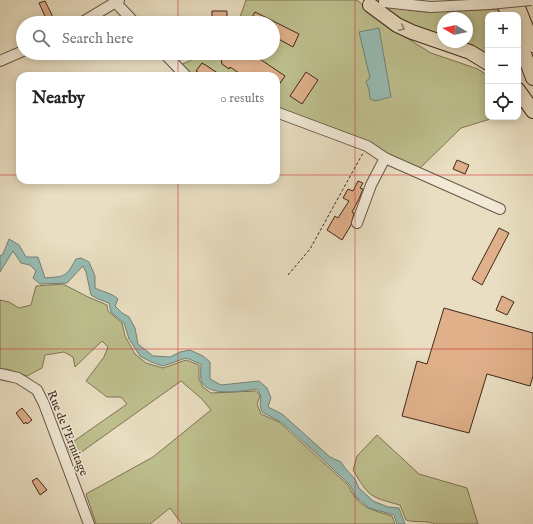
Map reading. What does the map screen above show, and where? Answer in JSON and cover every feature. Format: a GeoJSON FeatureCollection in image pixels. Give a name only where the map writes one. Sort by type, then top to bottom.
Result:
{"type":"FeatureCollection","features":[{"type":"Feature","properties":{"kind":"highway"},"geometry":{"type":"LineString","coordinates":[[515,0],[533,45]]}},
{"type":"Feature","properties":{"kind":"highway"},"geometry":{"type":"LineString","coordinates":[[376,2],[397,25],[412,32],[470,52],[485,61]]}},
{"type":"Feature","properties":{"kind":"highway"},"geometry":{"type":"LineString","coordinates":[[496,2],[506,12]]}},
{"type":"Feature","properties":{"kind":"highway"},"geometry":{"type":"LineString","coordinates":[[521,46],[533,78]]}},
{"type":"Feature","properties":{"kind":"highway"},"geometry":{"type":"LineString","coordinates":[[521,94],[533,111]]}},
{"type":"Feature","properties":{"kind":"street"},"geometry":{"type":"LineString","coordinates":[[376,2],[403,2],[431,7],[449,7],[532,0]]}},
{"type":"Feature","properties":{"kind":"street"},"geometry":{"type":"LineString","coordinates":[[92,16],[117,1],[129,16]]}},
{"type":"Feature","properties":{"kind":"street"},"geometry":{"type":"LineString","coordinates":[[0,61],[16,54]]}},
{"type":"Feature","properties":{"kind":"street"},"geometry":{"type":"LineString","coordinates":[[171,60],[182,72]]}},
{"type":"Feature","properties":{"kind":"street"},"geometry":{"type":"LineString","coordinates":[[280,113],[367,146],[385,158],[500,209]]}},
{"type":"Feature","properties":{"kind":"street"},"geometry":{"type":"LineString","coordinates":[[357,223],[371,185],[385,158]]}},
{"type":"Feature","properties":{"kind":"street","name":"Rue de l'Ermitage"},"geometry":{"type":"LineString","coordinates":[[0,374],[18,378],[37,390],[44,404],[89,524]]}},
{"type":"Feature","properties":{"kind":"path"},"geometry":{"type":"LineString","coordinates":[[288,275],[310,249],[367,146]]}},
{"type":"Feature","properties":{"kind":"green space"},"geometry":{"type":"Polygon","coordinates":[[[246,0],[357,0],[389,27],[431,53],[478,69],[485,74],[485,120],[487,120],[461,128],[416,172],[280,114],[280,72],[186,72],[178,66],[192,60],[280,60],[280,16],[240,16],[246,0]]]}},
{"type":"Feature","properties":{"kind":"green space"},"geometry":{"type":"Polygon","coordinates":[[[388,7],[425,12],[499,9],[500,12],[485,12],[485,56],[468,48],[473,48],[473,12],[437,12],[437,36],[412,29],[380,9],[388,7]]]}},
{"type":"Feature","properties":{"kind":"green space"},"geometry":{"type":"Polygon","coordinates":[[[63,284],[107,305],[108,311],[122,323],[125,336],[135,354],[146,363],[163,368],[186,360],[199,365],[199,379],[203,387],[211,393],[256,391],[260,396],[257,404],[261,414],[279,422],[348,485],[356,499],[371,509],[392,516],[395,524],[182,524],[170,508],[150,524],[96,524],[86,494],[153,457],[211,410],[202,399],[181,381],[73,458],[67,446],[127,404],[121,397],[107,397],[86,381],[104,357],[108,347],[102,341],[75,367],[73,357],[64,352],[45,355],[42,368],[27,376],[7,369],[0,369],[0,300],[9,302],[19,308],[31,305],[36,286],[63,284]]]}},
{"type":"Feature","properties":{"kind":"green space"},"geometry":{"type":"Polygon","coordinates":[[[377,435],[419,474],[467,488],[478,524],[435,524],[406,520],[400,505],[376,498],[371,495],[363,486],[353,470],[357,456],[377,435]]]}},
{"type":"Feature","properties":{"kind":"water"},"geometry":{"type":"Polygon","coordinates":[[[379,28],[391,97],[375,101],[370,99],[366,81],[370,78],[359,32],[379,28]]]}},
{"type":"Feature","properties":{"kind":"water"},"geometry":{"type":"Polygon","coordinates":[[[9,239],[19,245],[26,257],[38,257],[45,278],[64,275],[76,259],[81,258],[89,262],[95,276],[95,288],[118,299],[115,306],[129,317],[135,328],[138,344],[153,356],[170,357],[180,352],[190,350],[203,356],[210,362],[210,379],[221,385],[259,381],[267,388],[271,398],[268,407],[282,414],[330,457],[341,462],[355,479],[359,488],[373,501],[388,507],[399,508],[405,524],[397,524],[394,515],[369,508],[356,497],[350,485],[318,455],[281,422],[262,412],[260,405],[261,396],[257,389],[229,392],[214,391],[204,385],[201,381],[201,364],[186,358],[163,366],[140,356],[129,339],[124,323],[111,312],[109,303],[91,295],[86,272],[83,266],[67,283],[40,284],[33,278],[36,271],[30,265],[21,263],[13,251],[0,272],[0,256],[3,254],[9,239]]]}},
{"type":"Feature","properties":{"kind":"building"},"geometry":{"type":"Polygon","coordinates":[[[45,1],[52,16],[45,16],[39,3],[45,1]]]}},
{"type":"Feature","properties":{"kind":"building"},"geometry":{"type":"Polygon","coordinates":[[[212,11],[227,11],[227,16],[212,16],[212,11]]]}},
{"type":"Feature","properties":{"kind":"building"},"geometry":{"type":"Polygon","coordinates":[[[255,12],[263,16],[253,16],[255,12]]]}},
{"type":"Feature","properties":{"kind":"building"},"geometry":{"type":"Polygon","coordinates":[[[280,24],[299,34],[293,47],[280,40],[280,24]]]}},
{"type":"Feature","properties":{"kind":"building"},"geometry":{"type":"Polygon","coordinates":[[[221,60],[261,60],[279,72],[238,72],[230,67],[229,69],[222,64],[221,60]]]}},
{"type":"Feature","properties":{"kind":"building"},"geometry":{"type":"Polygon","coordinates":[[[202,63],[216,72],[198,72],[196,71],[202,63]]]}},
{"type":"Feature","properties":{"kind":"building"},"geometry":{"type":"Polygon","coordinates":[[[306,72],[318,80],[302,104],[290,96],[306,72]]]}},
{"type":"Feature","properties":{"kind":"building"},"geometry":{"type":"Polygon","coordinates":[[[280,73],[285,76],[280,83],[280,73]]]}},
{"type":"Feature","properties":{"kind":"building"},"geometry":{"type":"Polygon","coordinates":[[[457,160],[469,165],[465,174],[453,169],[457,160]]]}},
{"type":"Feature","properties":{"kind":"building"},"geometry":{"type":"Polygon","coordinates":[[[358,181],[363,183],[360,188],[363,189],[352,212],[354,213],[351,225],[342,240],[327,230],[335,216],[338,218],[349,201],[343,198],[348,189],[353,191],[358,181]]]}},
{"type":"Feature","properties":{"kind":"building"},"geometry":{"type":"Polygon","coordinates":[[[499,228],[509,233],[482,285],[472,279],[499,228]]]}},
{"type":"Feature","properties":{"kind":"building"},"geometry":{"type":"Polygon","coordinates":[[[502,296],[514,302],[507,315],[496,310],[502,296]]]}},
{"type":"Feature","properties":{"kind":"building"},"geometry":{"type":"Polygon","coordinates":[[[444,308],[533,333],[533,376],[530,386],[487,374],[469,433],[402,416],[417,361],[427,364],[444,308]]]}},
{"type":"Feature","properties":{"kind":"building"},"geometry":{"type":"Polygon","coordinates":[[[22,408],[32,420],[27,424],[26,422],[24,424],[16,413],[22,408]]]}},
{"type":"Feature","properties":{"kind":"building"},"geometry":{"type":"Polygon","coordinates":[[[37,478],[47,490],[40,495],[32,481],[37,478]]]}}]}
